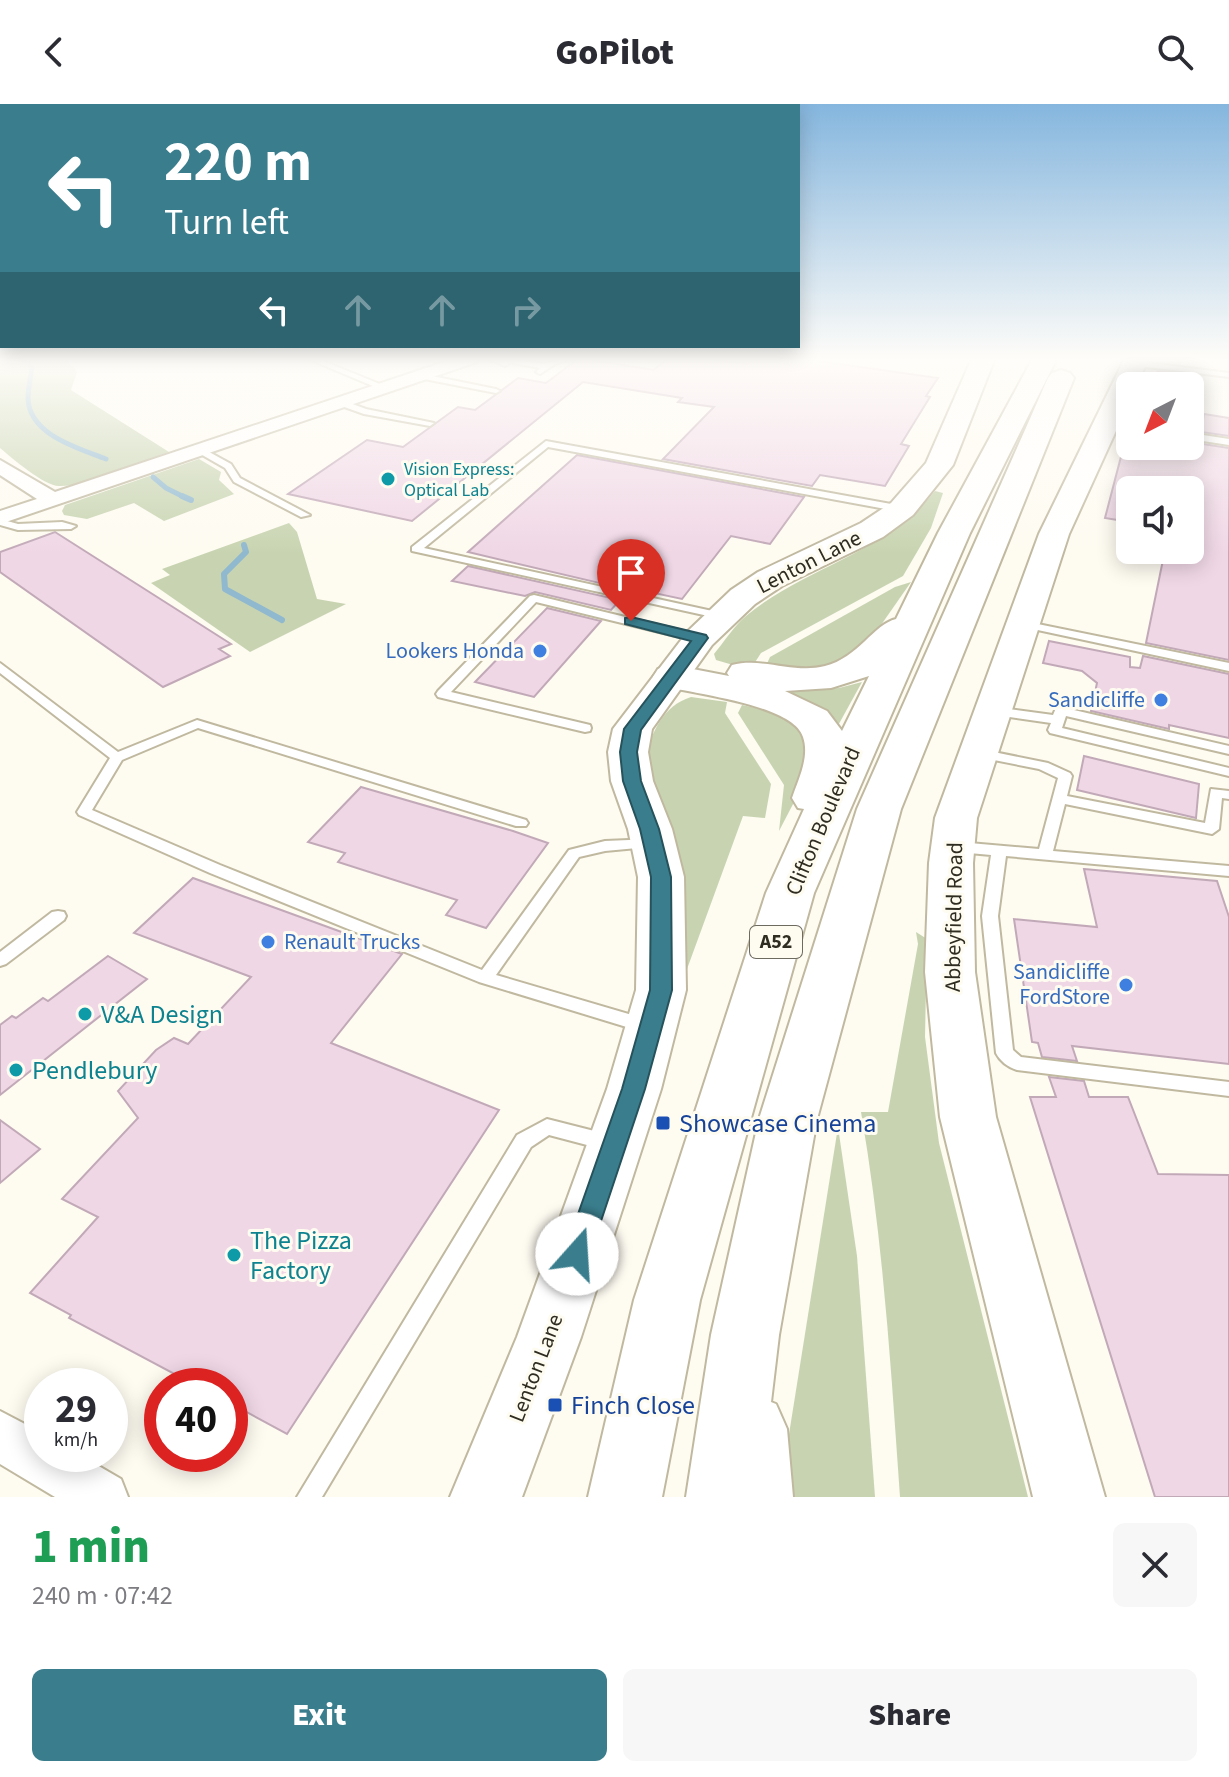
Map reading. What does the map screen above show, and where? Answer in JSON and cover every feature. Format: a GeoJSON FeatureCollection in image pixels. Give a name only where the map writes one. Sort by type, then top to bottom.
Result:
{"type":"FeatureCollection","features":[{"type":"Feature","properties":{"kind":"highway","name":"Clifton Boulevard"},"geometry":{"type":"LineString","coordinates":[[625,1497],[667,1300],[790,893],[930,584],[1027,423]]}},
{"type":"Feature","properties":{"kind":"highway","name":"Clifton Boulevard"},"geometry":{"type":"LineString","coordinates":[[723,1497],[745,1335],[788,1119],[879,809],[1027,423]]}},
{"type":"Feature","properties":{"kind":"highway"},"geometry":{"type":"LineString","coordinates":[[691,639],[753,675],[807,680],[838,676],[874,658],[930,584]]}},
{"type":"Feature","properties":{"kind":"highway"},"geometry":{"type":"LineString","coordinates":[[691,639],[786,705],[804,712],[822,731],[826,754],[790,893]]}},
{"type":"Feature","properties":{"kind":"highway"},"geometry":{"type":"LineString","coordinates":[[745,1335],[756,1497]]}},
{"type":"Feature","properties":{"kind":"street"},"geometry":{"type":"LineString","coordinates":[[0,520],[278,423]]}},
{"type":"Feature","properties":{"kind":"street","name":"Lenton Lane"},"geometry":{"type":"LineString","coordinates":[[486,1497],[549,1337],[615,1144],[661,990],[661,877],[653,842],[632,781],[628,752],[633,729],[691,639],[770,579],[872,530],[902,509],[939,465],[956,423]]}},
{"type":"Feature","properties":{"kind":"street","name":"Abbeyfield Road"},"geometry":{"type":"LineString","coordinates":[[1069,1497],[968,1117],[950,972],[953,846],[956,818],[1054,534],[1098,423]]}},
{"type":"Feature","properties":{"kind":"street"},"geometry":{"type":"LineString","coordinates":[[0,466],[53,500]]}},
{"type":"Feature","properties":{"kind":"street"},"geometry":{"type":"LineString","coordinates":[[0,1436],[103,1497]]}},
{"type":"Feature","properties":{"kind":"lane"},"geometry":{"type":"LineString","coordinates":[[1204,438],[1229,442]]}},
{"type":"Feature","properties":{"kind":"lane"},"geometry":{"type":"LineString","coordinates":[[691,639],[416,549],[546,444],[902,509]]}},
{"type":"Feature","properties":{"kind":"lane"},"geometry":{"type":"LineString","coordinates":[[200,450],[228,466],[237,480],[305,515]]}},
{"type":"Feature","properties":{"kind":"lane"},"geometry":{"type":"LineString","coordinates":[[0,520],[25,529],[45,525],[71,526]]}},
{"type":"Feature","properties":{"kind":"lane"},"geometry":{"type":"LineString","coordinates":[[585,728],[442,694],[534,598],[691,639]]}},
{"type":"Feature","properties":{"kind":"lane"},"geometry":{"type":"LineString","coordinates":[[1023,624],[1229,667]]}},
{"type":"Feature","properties":{"kind":"lane"},"geometry":{"type":"LineString","coordinates":[[0,667],[117,757]]}},
{"type":"Feature","properties":{"kind":"lane"},"geometry":{"type":"LineString","coordinates":[[1229,750],[1061,711],[1055,730],[1229,772]]}},
{"type":"Feature","properties":{"kind":"lane"},"geometry":{"type":"LineString","coordinates":[[986,732],[1058,720]]}},
{"type":"Feature","properties":{"kind":"lane"},"geometry":{"type":"LineString","coordinates":[[521,823],[197,724],[117,757],[84,812],[215,869],[485,978],[651,1027]]}},
{"type":"Feature","properties":{"kind":"lane"},"geometry":{"type":"LineString","coordinates":[[986,732],[1065,776],[1045,854]]}},
{"type":"Feature","properties":{"kind":"lane"},"geometry":{"type":"LineString","coordinates":[[1060,799],[1212,829],[1216,792],[1229,795]]}},
{"type":"Feature","properties":{"kind":"lane"},"geometry":{"type":"LineString","coordinates":[[485,978],[574,853],[653,842]]}},
{"type":"Feature","properties":{"kind":"lane"},"geometry":{"type":"LineString","coordinates":[[953,846],[1229,871]]}},
{"type":"Feature","properties":{"kind":"lane"},"geometry":{"type":"LineString","coordinates":[[999,850],[990,927],[1005,1053],[1017,1063],[1229,1089]]}},
{"type":"Feature","properties":{"kind":"lane"},"geometry":{"type":"LineString","coordinates":[[0,960],[58,916]]}},
{"type":"Feature","properties":{"kind":"lane"},"geometry":{"type":"LineString","coordinates":[[309,1497],[524,1141],[547,1127],[615,1144]]}},
{"type":"Feature","properties":{"kind":"green space"},"geometry":{"type":"Polygon","coordinates":[[[0,423],[123,423],[169,452],[84,483],[59,486],[28,471],[0,448],[0,423]]]}},
{"type":"Feature","properties":{"kind":"green space"},"geometry":{"type":"Polygon","coordinates":[[[199,459],[221,472],[219,480],[234,494],[164,521],[134,503],[87,519],[64,515],[62,511],[65,505],[199,459]]]}},
{"type":"Feature","properties":{"kind":"green space"},"geometry":{"type":"Polygon","coordinates":[[[935,491],[943,493],[931,528],[903,576],[761,653],[750,670],[716,660],[714,654],[746,616],[793,585],[892,531],[935,491]]]}},
{"type":"Feature","properties":{"kind":"green space"},"geometry":{"type":"Polygon","coordinates":[[[289,523],[297,532],[317,599],[346,604],[250,652],[151,583],[170,575],[162,569],[289,523]]]}},
{"type":"Feature","properties":{"kind":"green space"},"geometry":{"type":"Polygon","coordinates":[[[911,582],[858,658],[842,669],[765,668],[770,657],[895,587],[911,582]]]}},
{"type":"Feature","properties":{"kind":"green space"},"geometry":{"type":"Polygon","coordinates":[[[862,682],[835,731],[786,692],[839,688],[862,682]]]}},
{"type":"Feature","properties":{"kind":"green space"},"geometry":{"type":"Polygon","coordinates":[[[691,697],[727,702],[725,713],[771,784],[765,818],[743,816],[687,969],[670,967],[644,758],[655,730],[666,713],[691,697]]]}},
{"type":"Feature","properties":{"kind":"green space"},"geometry":{"type":"Polygon","coordinates":[[[742,705],[791,721],[812,744],[804,783],[779,831],[784,785],[738,713],[742,705]]]}},
{"type":"Feature","properties":{"kind":"green space"},"geometry":{"type":"Polygon","coordinates":[[[916,932],[927,939],[925,1037],[939,1143],[1028,1497],[900,1497],[881,1256],[861,1112],[888,1112],[918,944],[916,932]]]}},
{"type":"Feature","properties":{"kind":"green space"},"geometry":{"type":"Polygon","coordinates":[[[838,1127],[857,1256],[875,1497],[779,1497],[838,1127]]]}},
{"type":"Feature","properties":{"kind":"building"},"geometry":{"type":"Polygon","coordinates":[[[436,423],[533,423],[412,521],[288,494],[367,440],[403,447],[436,423]]]}},
{"type":"Feature","properties":{"kind":"building"},"geometry":{"type":"Polygon","coordinates":[[[698,423],[914,423],[901,444],[909,446],[885,486],[820,475],[812,486],[663,459],[698,423]]]}},
{"type":"Feature","properties":{"kind":"building"},"geometry":{"type":"Polygon","coordinates":[[[1204,423],[1229,423],[1229,436],[1204,432],[1204,423]]]}},
{"type":"Feature","properties":{"kind":"building"},"geometry":{"type":"Polygon","coordinates":[[[1204,444],[1229,448],[1229,660],[1146,643],[1162,564],[1204,564],[1204,476],[1116,476],[1116,520],[1105,518],[1120,460],[1204,460],[1204,444]]]}},
{"type":"Feature","properties":{"kind":"building"},"geometry":{"type":"Polygon","coordinates":[[[577,455],[804,497],[770,544],[731,536],[682,599],[629,590],[468,552],[577,455]]]}},
{"type":"Feature","properties":{"kind":"building"},"geometry":{"type":"Polygon","coordinates":[[[55,532],[231,644],[219,649],[230,656],[163,687],[0,572],[0,552],[55,532]]]}},
{"type":"Feature","properties":{"kind":"building"},"geometry":{"type":"Polygon","coordinates":[[[468,566],[620,600],[611,610],[535,592],[525,596],[452,581],[468,566]]]}},
{"type":"Feature","properties":{"kind":"building","name":"Lookers Honda"},"geometry":{"type":"Polygon","coordinates":[[[547,608],[601,621],[534,697],[475,682],[547,608]]]}},
{"type":"Feature","properties":{"kind":"building","name":"Sandicliffe"},"geometry":{"type":"Polygon","coordinates":[[[1049,641],[1130,657],[1130,667],[1140,668],[1143,656],[1229,674],[1229,738],[1169,725],[1169,729],[1091,711],[1097,683],[1082,671],[1043,663],[1049,641]]]}},
{"type":"Feature","properties":{"kind":"building"},"geometry":{"type":"Polygon","coordinates":[[[1084,756],[1199,784],[1196,818],[1077,790],[1084,756]]]}},
{"type":"Feature","properties":{"kind":"building"},"geometry":{"type":"Polygon","coordinates":[[[361,787],[548,843],[486,928],[446,915],[457,900],[338,862],[345,853],[308,842],[361,787]]]}},
{"type":"Feature","properties":{"kind":"building","name":"Sandicliffe FordStore"},"geometry":{"type":"Polygon","coordinates":[[[1084,869],[1217,881],[1229,917],[1229,1064],[1072,1046],[1077,1061],[1042,1057],[1038,1043],[1032,1042],[1014,919],[1097,927],[1084,869]]]}},
{"type":"Feature","properties":{"kind":"building","name":"The Pizza Factory"},"geometry":{"type":"Polygon","coordinates":[[[193,878],[402,954],[331,1043],[499,1110],[287,1434],[248,1413],[248,1368],[163,1368],[69,1318],[71,1315],[30,1293],[98,1217],[62,1199],[138,1118],[118,1091],[156,1050],[174,1038],[188,1044],[251,977],[134,933],[193,878]]]}},
{"type":"Feature","properties":{"kind":"building"},"geometry":{"type":"Polygon","coordinates":[[[108,956],[147,979],[0,1095],[0,1025],[12,1016],[16,1018],[43,998],[48,1001],[108,956]]]}},
{"type":"Feature","properties":{"kind":"building"},"geometry":{"type":"Polygon","coordinates":[[[1049,1077],[1084,1081],[1089,1097],[1128,1097],[1158,1174],[1229,1175],[1229,1497],[1155,1497],[1030,1097],[1056,1097],[1049,1077]]]}},
{"type":"Feature","properties":{"kind":"building"},"geometry":{"type":"Polygon","coordinates":[[[0,1120],[40,1149],[0,1183],[0,1120]]]}},
{"type":"Feature","properties":{"kind":"waterway"},"geometry":{"type":"LineString","coordinates":[[38,423],[69,445],[106,459]]}},
{"type":"Feature","properties":{"kind":"waterway"},"geometry":{"type":"LineString","coordinates":[[153,477],[182,496]]}},
{"type":"Feature","properties":{"kind":"waterway"},"geometry":{"type":"LineString","coordinates":[[182,496],[191,500]]}},
{"type":"Feature","properties":{"kind":"waterway"},"geometry":{"type":"LineString","coordinates":[[182,496],[186,498]]}},
{"type":"Feature","properties":{"kind":"waterway"},"geometry":{"type":"LineString","coordinates":[[244,545],[246,552],[224,574],[225,589],[282,620]]}},
{"type":"Feature","properties":{"kind":"place","name":"Vision Express: Optical Lab"},"geometry":{"type":"Point","coordinates":[388,479]}},
{"type":"Feature","properties":{"kind":"place","name":"Lookers Honda"},"geometry":{"type":"Point","coordinates":[540,651]}},
{"type":"Feature","properties":{"kind":"place","name":"Sandicliffe"},"geometry":{"type":"Point","coordinates":[1161,700]}},
{"type":"Feature","properties":{"kind":"place","name":"Renault Trucks"},"geometry":{"type":"Point","coordinates":[268,942]}},
{"type":"Feature","properties":{"kind":"place","name":"Sandicliffe FordStore"},"geometry":{"type":"Point","coordinates":[1126,985]}},
{"type":"Feature","properties":{"kind":"place","name":"V&A Design"},"geometry":{"type":"Point","coordinates":[85,1014]}},
{"type":"Feature","properties":{"kind":"place","name":"Pendlebury"},"geometry":{"type":"Point","coordinates":[16,1070]}},
{"type":"Feature","properties":{"kind":"place","name":"Showcase Cinema"},"geometry":{"type":"Point","coordinates":[663,1123]}},
{"type":"Feature","properties":{"kind":"place","name":"The Pizza Factory"},"geometry":{"type":"Point","coordinates":[234,1255]}},
{"type":"Feature","properties":{"kind":"place","name":"Finch Close"},"geometry":{"type":"Point","coordinates":[555,1405]}},
{"type":"Feature","properties":{"kind":"route"},"geometry":{"type":"LineString","coordinates":[[577,1254],[634,1089],[661,990],[661,877],[650,829],[632,781],[628,752],[633,729],[700,638],[631,621]]}}]}
